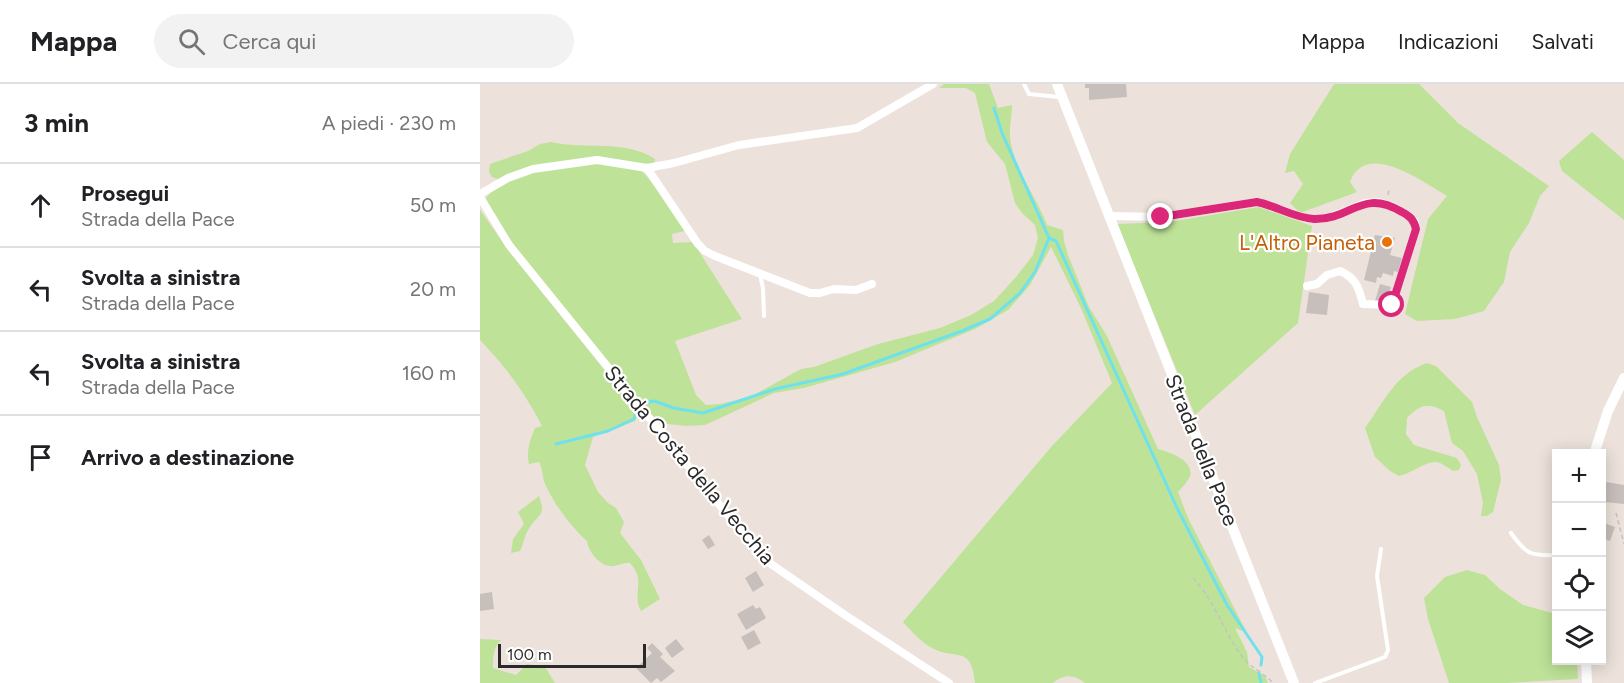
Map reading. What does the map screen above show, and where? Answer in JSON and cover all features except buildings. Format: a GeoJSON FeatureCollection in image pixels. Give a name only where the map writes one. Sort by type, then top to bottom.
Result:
{"type":"FeatureCollection","features":[{"type":"Feature","properties":{"kind":"street"},"geometry":{"type":"LineString","coordinates":[[480,196],[508,178],[533,170],[597,160],[647,168],[739,145],[857,128],[933,84]]}},
{"type":"Feature","properties":{"kind":"street","name":"Strada della Pace"},"geometry":{"type":"LineString","coordinates":[[1056,84],[1294,683]]}},
{"type":"Feature","properties":{"kind":"street"},"geometry":{"type":"LineString","coordinates":[[647,168],[705,251],[810,293],[834,289],[856,290],[872,284]]}},
{"type":"Feature","properties":{"kind":"street","name":"Strada Costa della Vecchia"},"geometry":{"type":"LineString","coordinates":[[480,196],[509,245],[741,531],[771,564],[950,683]]}},
{"type":"Feature","properties":{"kind":"street"},"geometry":{"type":"LineString","coordinates":[[1110,216],[1161,217],[1257,202],[1272,205],[1306,218],[1316,219],[1331,217],[1365,203],[1379,202],[1394,207],[1415,222],[1416,229],[1392,305],[1363,304],[1359,288],[1350,276],[1340,271],[1327,275],[1317,284],[1307,286]]}},
{"type":"Feature","properties":{"kind":"street"},"geometry":{"type":"LineString","coordinates":[[1595,449],[1608,411],[1624,378]]}},
{"type":"Feature","properties":{"kind":"street"},"geometry":{"type":"LineString","coordinates":[[1586,665],[1587,683]]}},
{"type":"Feature","properties":{"kind":"lane"},"geometry":{"type":"LineString","coordinates":[[1024,84],[1029,94],[1062,97]]}},
{"type":"Feature","properties":{"kind":"lane"},"geometry":{"type":"LineString","coordinates":[[759,273],[763,288],[764,316]]}},
{"type":"Feature","properties":{"kind":"lane"},"geometry":{"type":"LineString","coordinates":[[1511,533],[1522,549],[1540,556],[1552,555]]}},
{"type":"Feature","properties":{"kind":"lane"},"geometry":{"type":"LineString","coordinates":[[1315,683],[1385,657],[1388,650],[1377,576],[1381,549]]}},
{"type":"Feature","properties":{"kind":"path"},"geometry":{"type":"LineString","coordinates":[[1616,513],[1624,544]]}},
{"type":"Feature","properties":{"kind":"path"},"geometry":{"type":"LineString","coordinates":[[1193,579],[1206,591],[1245,661],[1265,674],[1273,683]]}},
{"type":"Feature","properties":{"kind":"green space"},"geometry":{"type":"Polygon","coordinates":[[[944,84],[989,84],[998,108],[1012,105],[1010,138],[1016,161],[1047,225],[1063,230],[1068,255],[1089,307],[1107,336],[1158,449],[1180,458],[1188,465],[1190,476],[1178,492],[1188,518],[1247,633],[1235,628],[1247,652],[1249,667],[1265,676],[1268,683],[1085,683],[1069,676],[1053,683],[975,683],[973,671],[966,658],[932,648],[920,640],[903,622],[1052,446],[1112,383],[1081,308],[1051,247],[1030,285],[1008,310],[975,329],[895,362],[804,388],[774,393],[705,425],[686,426],[659,423],[545,287],[503,229],[485,199],[506,181],[552,168],[610,164],[638,169],[656,188],[685,231],[672,234],[673,243],[693,242],[742,319],[675,341],[696,395],[706,405],[750,397],[801,369],[814,367],[878,344],[940,328],[971,315],[994,301],[1033,255],[1038,238],[1035,225],[1015,203],[1005,164],[987,142],[975,93],[966,88],[939,88],[944,84]]]}},
{"type":"Feature","properties":{"kind":"green space"},"geometry":{"type":"Polygon","coordinates":[[[1334,84],[1419,84],[1458,123],[1549,186],[1540,196],[1529,223],[1510,252],[1504,282],[1484,311],[1455,319],[1417,321],[1405,314],[1428,219],[1447,196],[1424,182],[1396,168],[1382,164],[1369,164],[1358,170],[1350,182],[1357,192],[1300,213],[1290,203],[1303,184],[1294,171],[1285,173],[1290,154],[1334,84]]]}},
{"type":"Feature","properties":{"kind":"green space"},"geometry":{"type":"Polygon","coordinates":[[[1592,132],[1624,160],[1624,220],[1562,171],[1559,161],[1592,132]]]}},
{"type":"Feature","properties":{"kind":"green space"},"geometry":{"type":"Polygon","coordinates":[[[551,142],[631,149],[655,159],[654,164],[644,166],[603,158],[523,170],[498,179],[492,177],[489,172],[490,164],[528,151],[540,144],[551,142]]]}},
{"type":"Feature","properties":{"kind":"green space"},"geometry":{"type":"Polygon","coordinates":[[[1259,207],[1312,226],[1298,323],[1195,415],[1117,224],[1169,222],[1259,207]]]}},
{"type":"Feature","properties":{"kind":"green space"},"geometry":{"type":"Polygon","coordinates":[[[480,210],[512,255],[638,412],[635,421],[593,437],[585,465],[598,492],[616,508],[624,522],[620,533],[641,560],[660,599],[641,611],[637,599],[637,576],[630,563],[610,566],[598,560],[589,549],[587,541],[568,521],[553,500],[545,484],[539,462],[529,464],[528,450],[535,428],[542,426],[514,381],[480,340],[480,210]]]}},
{"type":"Feature","properties":{"kind":"green space"},"geometry":{"type":"Polygon","coordinates":[[[1427,363],[1436,366],[1472,402],[1499,465],[1501,480],[1493,512],[1487,516],[1481,516],[1483,503],[1477,474],[1463,451],[1452,443],[1444,411],[1433,406],[1424,406],[1416,410],[1407,418],[1406,434],[1414,445],[1457,458],[1461,465],[1459,470],[1453,471],[1442,464],[1431,462],[1399,476],[1375,457],[1365,428],[1398,382],[1406,374],[1427,363]]]}},
{"type":"Feature","properties":{"kind":"green space"},"geometry":{"type":"Polygon","coordinates":[[[539,496],[542,511],[528,529],[520,551],[511,553],[513,539],[524,524],[518,512],[539,496]]]}},
{"type":"Feature","properties":{"kind":"green space"},"geometry":{"type":"Polygon","coordinates":[[[1467,570],[1485,575],[1523,605],[1552,613],[1552,665],[1577,665],[1578,679],[1449,683],[1428,619],[1424,598],[1445,577],[1467,570]]]}},
{"type":"Feature","properties":{"kind":"green space"},"geometry":{"type":"Polygon","coordinates":[[[480,639],[501,640],[493,656],[493,668],[516,675],[527,664],[545,667],[555,683],[480,683],[480,639]]]}},
{"type":"Feature","properties":{"kind":"waterway"},"geometry":{"type":"LineString","coordinates":[[646,403],[654,401],[674,408],[703,413],[775,389],[843,374],[990,319],[1020,293],[1035,272],[1049,238],[1002,133],[994,108]]}},
{"type":"Feature","properties":{"kind":"waterway"},"geometry":{"type":"LineString","coordinates":[[1049,238],[1056,241],[1177,508],[1227,605],[1262,657],[1261,665]]}},
{"type":"Feature","properties":{"kind":"waterway"},"geometry":{"type":"LineString","coordinates":[[556,444],[608,431],[634,419],[637,411]]}},
{"type":"Feature","properties":{"kind":"waterway"},"geometry":{"type":"LineString","coordinates":[[1259,673],[1261,683]]}},
{"type":"Feature","properties":{"kind":"place","name":"L'Altro Pianeta"},"geometry":{"type":"Point","coordinates":[1387,242]}},
{"type":"Feature","properties":{"kind":"route"},"geometry":{"type":"LineString","coordinates":[[1161,217],[1257,202],[1272,205],[1306,218],[1316,219],[1331,217],[1365,203],[1379,202],[1394,207],[1415,222],[1416,229],[1392,305]]}}]}
